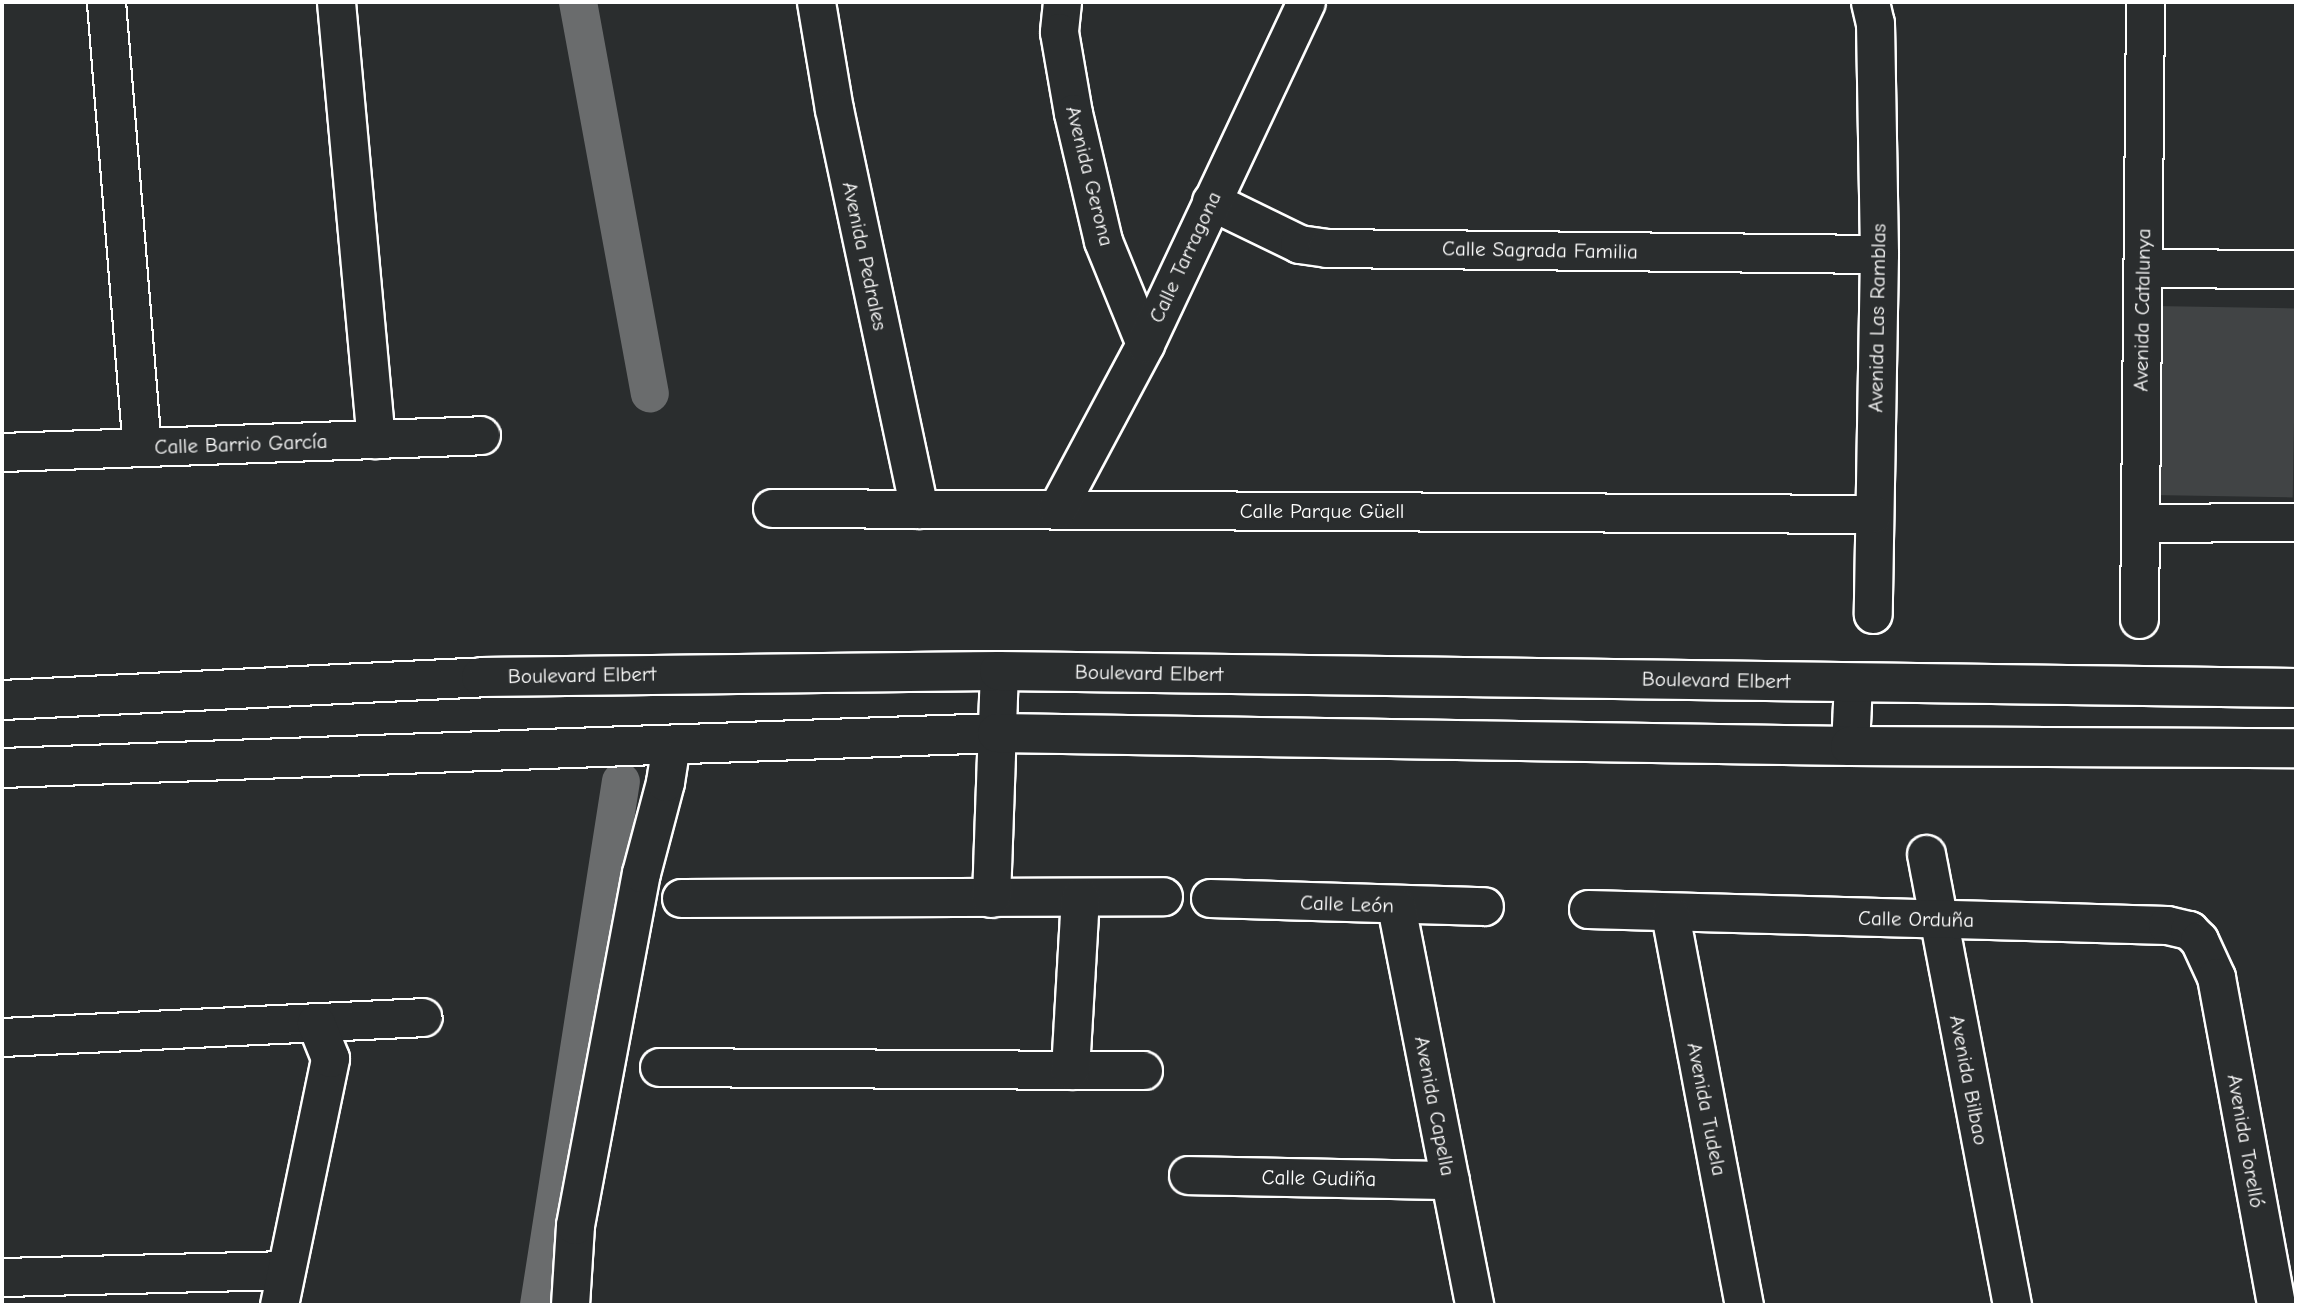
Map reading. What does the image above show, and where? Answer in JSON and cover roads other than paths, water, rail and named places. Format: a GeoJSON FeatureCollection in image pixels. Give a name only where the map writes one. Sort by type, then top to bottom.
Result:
{"type":"FeatureCollection","features":[{"type":"Feature","properties":{"kind":"street"},"geometry":{"type":"LineString","coordinates":[[106,2],[142,447]]}},
{"type":"Feature","properties":{"kind":"street"},"geometry":{"type":"LineString","coordinates":[[336,2],[376,439]]}},
{"type":"Feature","properties":{"kind":"street","name":"Avenida Pedrales"},"geometry":{"type":"LineString","coordinates":[[816,2],[834,109],[919,509]]}},
{"type":"Feature","properties":{"kind":"street","name":"Avenida Gerona"},"geometry":{"type":"LineString","coordinates":[[1062,2],[1059,32],[1073,113],[1103,240],[1145,344]]}},
{"type":"Feature","properties":{"kind":"street","name":"Calle Tarragona"},"geometry":{"type":"LineString","coordinates":[[1057,509],[1145,344],[1307,2]]}},
{"type":"Feature","properties":{"kind":"street","name":"Avenida Catalunya"},"geometry":{"type":"LineString","coordinates":[[2139,619],[2145,2]]}},
{"type":"Feature","properties":{"kind":"street","name":"Avenida Las Ramblas"},"geometry":{"type":"LineString","coordinates":[[1873,614],[1879,254],[1875,9]]}},
{"type":"Feature","properties":{"kind":"street","name":"Calle Sagrada Familia"},"geometry":{"type":"LineString","coordinates":[[1211,201],[1299,244],[1326,248],[1879,254]]}},
{"type":"Feature","properties":{"kind":"street"},"geometry":{"type":"LineString","coordinates":[[2143,268],[2296,269]]}},
{"type":"Feature","properties":{"kind":"street","name":"Calle Barrio García"},"geometry":{"type":"LineString","coordinates":[[2,452],[481,435]]}},
{"type":"Feature","properties":{"kind":"street","name":"Calle Parque Güell"},"geometry":{"type":"LineString","coordinates":[[772,508],[1873,514]]}},
{"type":"Feature","properties":{"kind":"street"},"geometry":{"type":"LineString","coordinates":[[2140,523],[2296,522]]}},
{"type":"Feature","properties":{"kind":"street"},"geometry":{"type":"LineString","coordinates":[[991,898],[999,671]]}},
{"type":"Feature","properties":{"kind":"street","name":"Boulevard Elbert"},"geometry":{"type":"LineString","coordinates":[[2,700],[481,677],[999,671],[2296,688]]}},
{"type":"Feature","properties":{"kind":"street"},"geometry":{"type":"LineString","coordinates":[[1850,746],[1853,682]]}},
{"type":"Feature","properties":{"kind":"street"},"geometry":{"type":"LineString","coordinates":[[2,768],[998,733],[1850,746],[2296,748]]}},
{"type":"Feature","properties":{"kind":"street"},"geometry":{"type":"LineString","coordinates":[[570,1305],[578,1211],[641,873],[665,782],[671,744]]}},
{"type":"Feature","properties":{"kind":"street","name":"Avenida Bilbao"},"geometry":{"type":"LineString","coordinates":[[1926,854],[2012,1305]]}},
{"type":"Feature","properties":{"kind":"street"},"geometry":{"type":"LineString","coordinates":[[681,898],[1163,896]]}},
{"type":"Feature","properties":{"kind":"street"},"geometry":{"type":"LineString","coordinates":[[1070,1070],[1080,897]]}},
{"type":"Feature","properties":{"kind":"street","name":"Calle León"},"geometry":{"type":"LineString","coordinates":[[1210,898],[1396,906],[1484,906]]}},
{"type":"Feature","properties":{"kind":"street","name":"Avenida Capella"},"geometry":{"type":"LineString","coordinates":[[1396,906],[1474,1305]]}},
{"type":"Feature","properties":{"kind":"street","name":"Calle Orduña"},"geometry":{"type":"LineString","coordinates":[[1588,909],[1670,914],[2167,925],[2189,930],[2199,940],[2216,977]]}},
{"type":"Feature","properties":{"kind":"street","name":"Avenida Tudela"},"geometry":{"type":"LineString","coordinates":[[1670,914],[1744,1305]]}},
{"type":"Feature","properties":{"kind":"street","name":"Avenida Torelló"},"geometry":{"type":"LineString","coordinates":[[2216,977],[2276,1305]]}},
{"type":"Feature","properties":{"kind":"street"},"geometry":{"type":"LineString","coordinates":[[2,1037],[423,1017]]}},
{"type":"Feature","properties":{"kind":"street"},"geometry":{"type":"LineString","coordinates":[[2,1277],[282,1288],[330,1059],[316,1023]]}},
{"type":"Feature","properties":{"kind":"street"},"geometry":{"type":"LineString","coordinates":[[659,1067],[1143,1070]]}},
{"type":"Feature","properties":{"kind":"street","name":"Calle Gudiña"},"geometry":{"type":"LineString","coordinates":[[1188,1175],[1450,1180]]}},
{"type":"Feature","properties":{"kind":"waterway"},"geometry":{"type":"LineString","coordinates":[[578,2],[650,393]]}},
{"type":"Feature","properties":{"kind":"waterway"},"geometry":{"type":"LineString","coordinates":[[539,1305],[621,781]]}}]}
